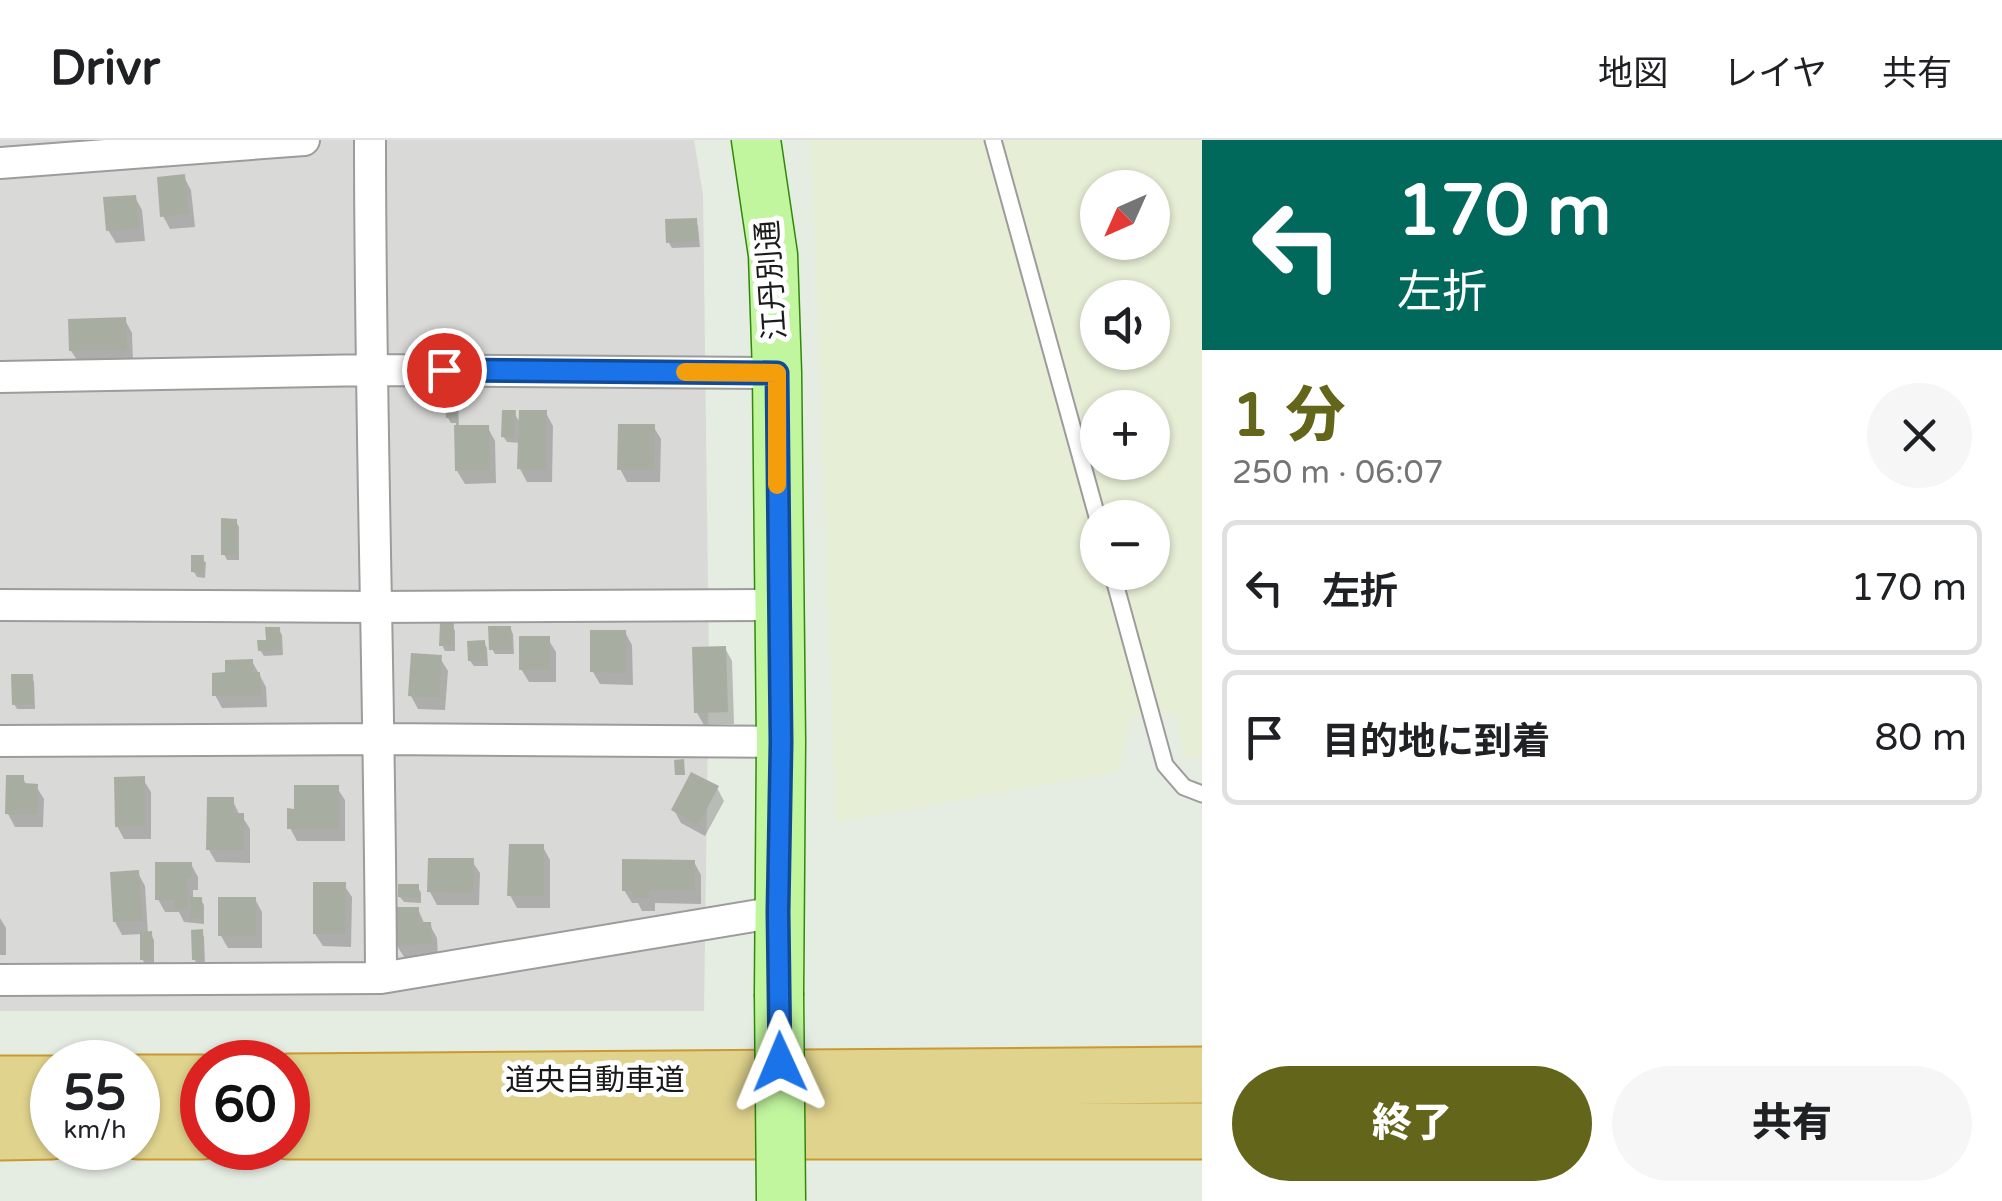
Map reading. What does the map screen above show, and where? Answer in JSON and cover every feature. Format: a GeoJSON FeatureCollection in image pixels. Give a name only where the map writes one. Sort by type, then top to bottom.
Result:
{"type":"FeatureCollection","features":[{"type":"Feature","properties":{"kind":"highway","name":"道央自動車道"},"geometry":{"type":"LineString","coordinates":[[310,1082],[1202,1075]]}},
{"type":"Feature","properties":{"kind":"highway"},"geometry":{"type":"LineString","coordinates":[[0,1084],[30,1084]]}},
{"type":"Feature","properties":{"kind":"highway","name":"道央自動車道"},"geometry":{"type":"LineString","coordinates":[[310,1131],[1202,1130]]}},
{"type":"Feature","properties":{"kind":"highway"},"geometry":{"type":"LineString","coordinates":[[0,1132],[30,1132]]}},
{"type":"Feature","properties":{"kind":"main road","name":"江丹別通"},"geometry":{"type":"LineString","coordinates":[[756,140],[773,255],[777,373],[781,1201]]}},
{"type":"Feature","properties":{"kind":"street"},"geometry":{"type":"LineString","coordinates":[[0,163],[304,140]]}},
{"type":"Feature","properties":{"kind":"street"},"geometry":{"type":"LineString","coordinates":[[370,140],[370,370],[382,978]]}},
{"type":"Feature","properties":{"kind":"street"},"geometry":{"type":"LineString","coordinates":[[0,377],[370,370],[777,373]]}},
{"type":"Feature","properties":{"kind":"street"},"geometry":{"type":"LineString","coordinates":[[0,605],[778,605]]}},
{"type":"Feature","properties":{"kind":"street"},"geometry":{"type":"LineString","coordinates":[[0,741],[781,742]]}},
{"type":"Feature","properties":{"kind":"street"},"geometry":{"type":"LineString","coordinates":[[0,980],[382,978],[778,912]]}},
{"type":"Feature","properties":{"kind":"lane"},"geometry":{"type":"LineString","coordinates":[[993,140],[1092,500]]}},
{"type":"Feature","properties":{"kind":"lane"},"geometry":{"type":"LineString","coordinates":[[1117,590],[1165,765],[1184,787],[1202,794]]}},
{"type":"Feature","properties":{"kind":"shaded area"},"geometry":{"type":"Polygon","coordinates":[[[0,140],[694,140],[703,195],[709,662],[704,1011],[0,1011],[0,140]]]}},
{"type":"Feature","properties":{"kind":"shaded area"},"geometry":{"type":"Polygon","coordinates":[[[808,140],[1202,140],[1202,758],[1185,760],[1176,713],[1131,716],[1118,772],[836,822],[812,161],[808,140]]]}},
{"type":"Feature","properties":{"kind":"building"},"geometry":{"type":"Polygon","coordinates":[[[185,174],[189,214],[160,217],[157,177],[185,174]]]}},
{"type":"Feature","properties":{"kind":"building"},"geometry":{"type":"Polygon","coordinates":[[[136,195],[139,228],[106,231],[103,197],[136,195]]]}},
{"type":"Feature","properties":{"kind":"building"},"geometry":{"type":"Polygon","coordinates":[[[697,218],[698,241],[666,243],[665,219],[697,218]]]}},
{"type":"Feature","properties":{"kind":"building"},"geometry":{"type":"Polygon","coordinates":[[[126,317],[127,350],[69,351],[68,319],[126,317]]]}},
{"type":"Feature","properties":{"kind":"building"},"geometry":{"type":"Polygon","coordinates":[[[456,390],[457,418],[446,418],[445,391],[456,390]]]}},
{"type":"Feature","properties":{"kind":"building"},"geometry":{"type":"Polygon","coordinates":[[[502,410],[516,410],[514,438],[501,437],[502,410]]]}},
{"type":"Feature","properties":{"kind":"building"},"geometry":{"type":"Polygon","coordinates":[[[519,410],[547,410],[546,470],[517,469],[519,410]]]}},
{"type":"Feature","properties":{"kind":"building"},"geometry":{"type":"Polygon","coordinates":[[[618,424],[655,424],[654,470],[617,470],[618,424]]]}},
{"type":"Feature","properties":{"kind":"building"},"geometry":{"type":"Polygon","coordinates":[[[454,425],[489,425],[490,471],[455,471],[454,425]]]}},
{"type":"Feature","properties":{"kind":"building"},"geometry":{"type":"Polygon","coordinates":[[[221,518],[237,519],[237,555],[221,555],[221,518]]]}},
{"type":"Feature","properties":{"kind":"building"},"geometry":{"type":"Polygon","coordinates":[[[191,555],[204,555],[203,573],[191,572],[191,555]]]}},
{"type":"Feature","properties":{"kind":"building"},"geometry":{"type":"Polygon","coordinates":[[[440,622],[454,623],[453,646],[439,646],[440,622]]]}},
{"type":"Feature","properties":{"kind":"building"},"geometry":{"type":"Polygon","coordinates":[[[488,626],[511,626],[512,649],[489,650],[488,626]]]}},
{"type":"Feature","properties":{"kind":"building"},"geometry":{"type":"Polygon","coordinates":[[[265,627],[280,627],[281,650],[258,651],[257,640],[266,640],[265,627]]]}},
{"type":"Feature","properties":{"kind":"building"},"geometry":{"type":"Polygon","coordinates":[[[590,630],[626,630],[627,673],[590,672],[590,630]]]}},
{"type":"Feature","properties":{"kind":"building"},"geometry":{"type":"Polygon","coordinates":[[[519,636],[550,636],[550,670],[519,670],[519,636]]]}},
{"type":"Feature","properties":{"kind":"building"},"geometry":{"type":"Polygon","coordinates":[[[485,640],[486,661],[468,661],[467,641],[485,640]]]}},
{"type":"Feature","properties":{"kind":"building"},"geometry":{"type":"Polygon","coordinates":[[[726,646],[728,712],[694,713],[692,647],[726,646]]]}},
{"type":"Feature","properties":{"kind":"building"},"geometry":{"type":"Polygon","coordinates":[[[411,653],[442,655],[439,698],[408,696],[411,653]]]}},
{"type":"Feature","properties":{"kind":"building"},"geometry":{"type":"Polygon","coordinates":[[[253,659],[253,672],[260,672],[261,695],[212,696],[212,673],[225,672],[225,660],[253,659]]]}},
{"type":"Feature","properties":{"kind":"building"},"geometry":{"type":"Polygon","coordinates":[[[11,674],[33,674],[34,704],[12,705],[11,674]]]}},
{"type":"Feature","properties":{"kind":"building"},"geometry":{"type":"Polygon","coordinates":[[[684,759],[685,775],[675,775],[674,760],[684,759]]]}},
{"type":"Feature","properties":{"kind":"building"},"geometry":{"type":"Polygon","coordinates":[[[691,772],[719,786],[698,825],[671,810],[691,772]]]}},
{"type":"Feature","properties":{"kind":"building"},"geometry":{"type":"Polygon","coordinates":[[[6,775],[24,775],[24,783],[38,784],[37,815],[5,814],[6,775]]]}},
{"type":"Feature","properties":{"kind":"building"},"geometry":{"type":"Polygon","coordinates":[[[145,776],[145,826],[115,827],[114,777],[145,776]]]}},
{"type":"Feature","properties":{"kind":"building"},"geometry":{"type":"Polygon","coordinates":[[[294,785],[339,785],[339,829],[287,829],[287,808],[294,809],[294,785]]]}},
{"type":"Feature","properties":{"kind":"building"},"geometry":{"type":"Polygon","coordinates":[[[207,797],[234,797],[234,813],[244,813],[244,850],[206,850],[207,797]]]}},
{"type":"Feature","properties":{"kind":"building"},"geometry":{"type":"Polygon","coordinates":[[[509,844],[544,844],[544,896],[507,896],[509,844]]]}},
{"type":"Feature","properties":{"kind":"building"},"geometry":{"type":"Polygon","coordinates":[[[428,858],[474,858],[473,893],[427,892],[428,858]]]}},
{"type":"Feature","properties":{"kind":"building"},"geometry":{"type":"Polygon","coordinates":[[[622,859],[695,860],[695,891],[649,891],[649,898],[632,898],[632,891],[622,891],[622,859]]]}},
{"type":"Feature","properties":{"kind":"building"},"geometry":{"type":"Polygon","coordinates":[[[155,862],[192,862],[192,878],[187,878],[188,909],[174,910],[174,900],[155,900],[155,862]]]}},
{"type":"Feature","properties":{"kind":"building"},"geometry":{"type":"Polygon","coordinates":[[[139,870],[142,921],[113,922],[110,872],[139,870]]]}},
{"type":"Feature","properties":{"kind":"building"},"geometry":{"type":"Polygon","coordinates":[[[313,882],[346,882],[345,934],[313,934],[313,882]]]}},
{"type":"Feature","properties":{"kind":"building"},"geometry":{"type":"Polygon","coordinates":[[[398,884],[419,884],[419,898],[398,897],[398,884]]]}},
{"type":"Feature","properties":{"kind":"building"},"geometry":{"type":"Polygon","coordinates":[[[190,897],[202,897],[203,919],[190,919],[190,897]]]}},
{"type":"Feature","properties":{"kind":"building"},"geometry":{"type":"Polygon","coordinates":[[[218,897],[256,897],[256,936],[218,936],[218,897]]]}},
{"type":"Feature","properties":{"kind":"building"},"geometry":{"type":"Polygon","coordinates":[[[393,907],[419,907],[419,922],[431,922],[432,944],[394,945],[393,907]]]}},
{"type":"Feature","properties":{"kind":"building"},"geometry":{"type":"Polygon","coordinates":[[[203,929],[204,960],[192,960],[191,930],[203,929]]]}},
{"type":"Feature","properties":{"kind":"building"},"geometry":{"type":"Polygon","coordinates":[[[152,931],[153,960],[140,960],[140,932],[152,931]]]}},
{"type":"Feature","properties":{"kind":"slow traffic"},"geometry":{"type":"LineString","coordinates":[[685,372],[777,373],[777,485]]}},
{"type":"Feature","properties":{"kind":"route"},"geometry":{"type":"LineString","coordinates":[[444,370],[777,373],[780,1062]]}}]}
